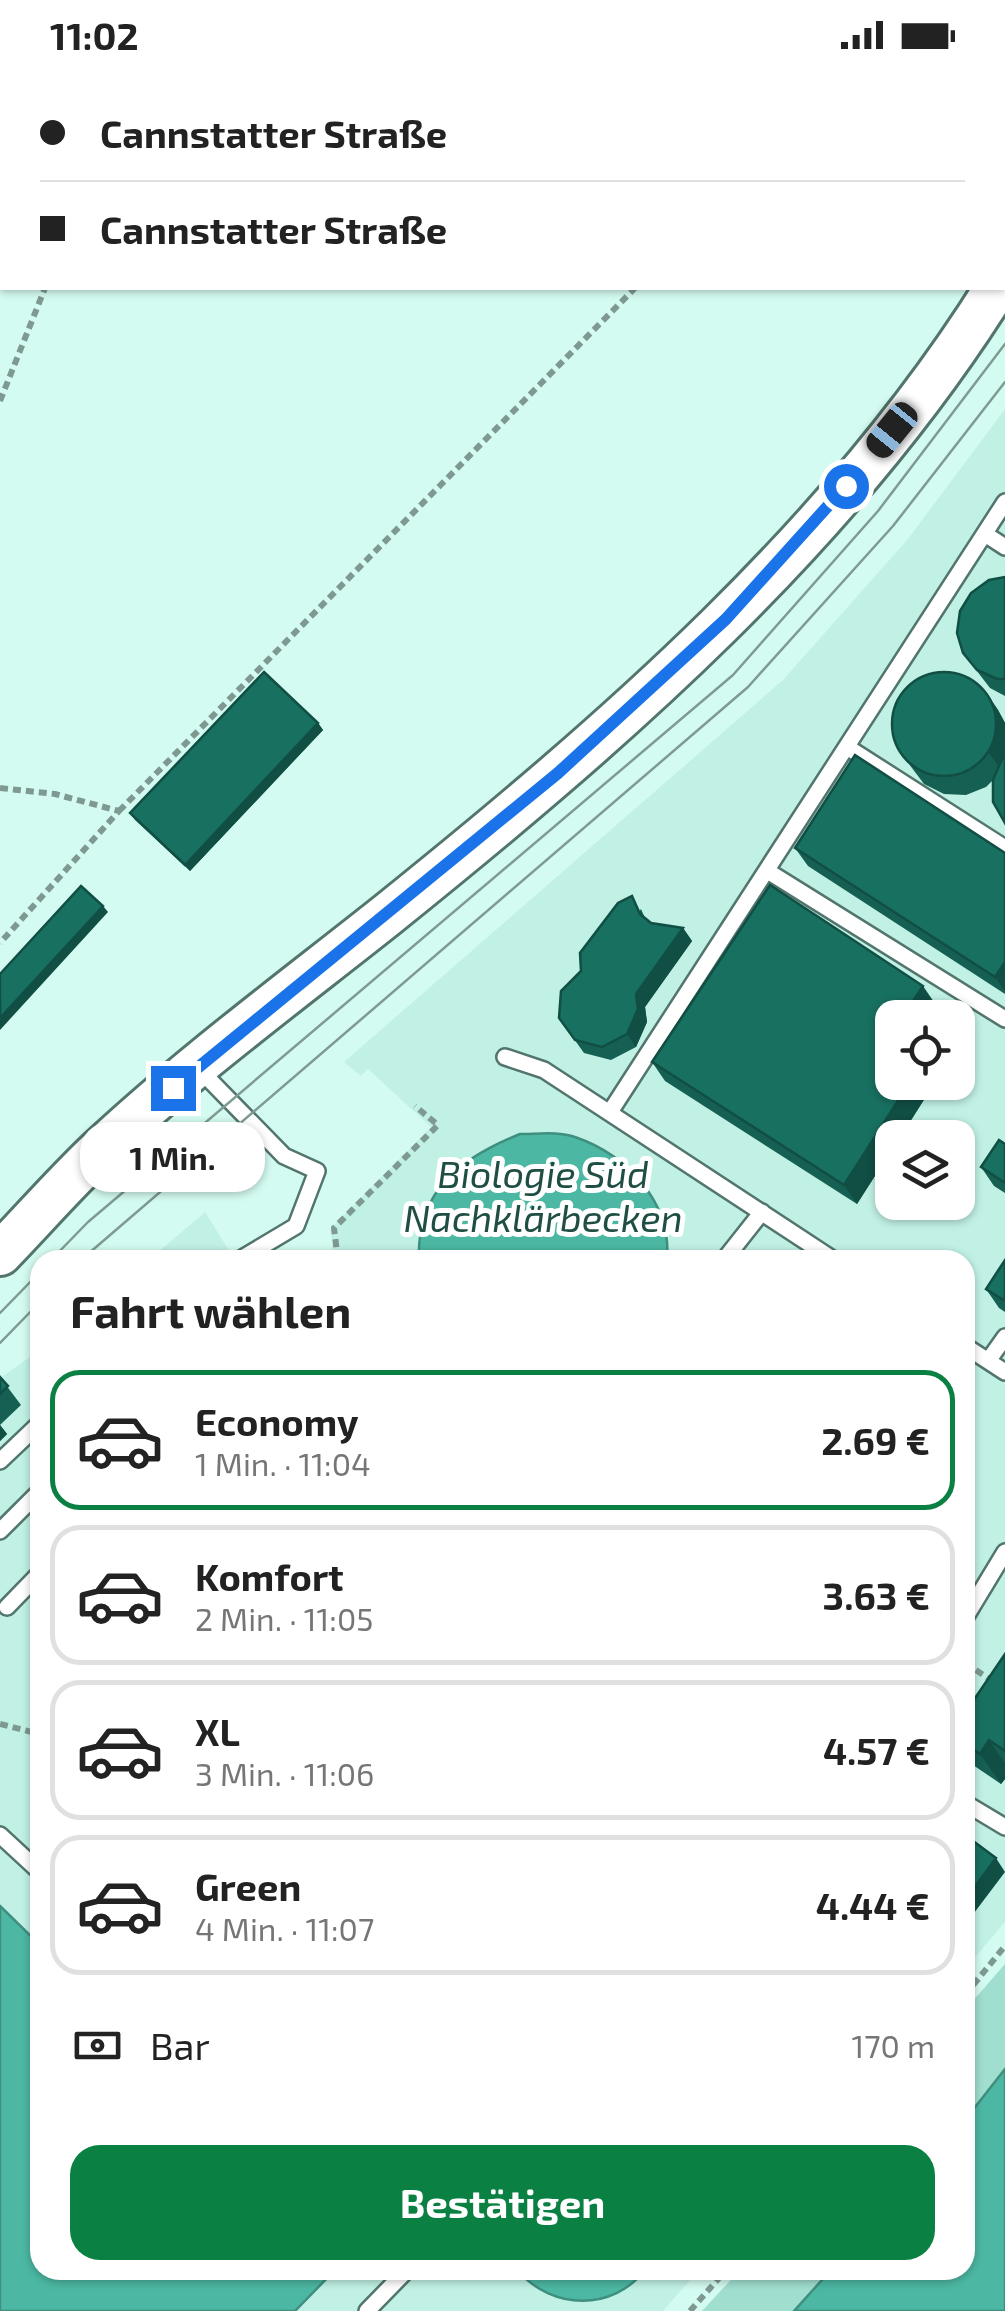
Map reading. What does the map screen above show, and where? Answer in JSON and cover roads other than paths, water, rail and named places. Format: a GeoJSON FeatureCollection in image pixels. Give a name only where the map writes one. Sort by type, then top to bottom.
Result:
{"type":"FeatureCollection","features":[{"type":"Feature","properties":{"kind":"main road"},"geometry":{"type":"LineString","coordinates":[[0,1254],[99,1151],[558,773],[726,619],[858,472],[960,345],[995,290]]}},
{"type":"Feature","properties":{"kind":"lane"},"geometry":{"type":"LineString","coordinates":[[610,1112],[769,872],[1005,502]]}},
{"type":"Feature","properties":{"kind":"lane"},"geometry":{"type":"LineString","coordinates":[[984,534],[1005,547]]}},
{"type":"Feature","properties":{"kind":"lane"},"geometry":{"type":"LineString","coordinates":[[847,748],[1005,848]]}},
{"type":"Feature","properties":{"kind":"lane"},"geometry":{"type":"LineString","coordinates":[[769,872],[1005,1019]]}},
{"type":"Feature","properties":{"kind":"lane"},"geometry":{"type":"LineString","coordinates":[[505,1057],[544,1070],[819,1250]]}},
{"type":"Feature","properties":{"kind":"lane"},"geometry":{"type":"LineString","coordinates":[[197,1067],[284,1156],[317,1171],[296,1226],[256,1250]]}},
{"type":"Feature","properties":{"kind":"lane"},"geometry":{"type":"LineString","coordinates":[[732,1250],[762,1212]]}},
{"type":"Feature","properties":{"kind":"lane"},"geometry":{"type":"LineString","coordinates":[[988,1361],[1005,1337]]}},
{"type":"Feature","properties":{"kind":"lane"},"geometry":{"type":"LineString","coordinates":[[975,1353],[1005,1372]]}},
{"type":"Feature","properties":{"kind":"lane"},"geometry":{"type":"LineString","coordinates":[[0,1461],[30,1432]]}},
{"type":"Feature","properties":{"kind":"lane"},"geometry":{"type":"LineString","coordinates":[[0,1531],[30,1501]]}},
{"type":"Feature","properties":{"kind":"lane"},"geometry":{"type":"LineString","coordinates":[[975,1602],[1005,1552]]}},
{"type":"Feature","properties":{"kind":"lane"},"geometry":{"type":"LineString","coordinates":[[7,1607],[30,1583]]}},
{"type":"Feature","properties":{"kind":"lane"},"geometry":{"type":"LineString","coordinates":[[975,1809],[1005,1827]]}},
{"type":"Feature","properties":{"kind":"lane"},"geometry":{"type":"LineString","coordinates":[[0,1836],[30,1863]]}},
{"type":"Feature","properties":{"kind":"lane"},"geometry":{"type":"LineString","coordinates":[[367,2311],[397,2280]]}},
{"type":"Feature","properties":{"kind":"water","name":"Biologie Süd Nachklärbecken"},"geometry":{"type":"Polygon","coordinates":[[[555,1133],[575,1137],[612,1156],[654,1200],[667,1250],[419,1250],[425,1214],[434,1196],[461,1166],[520,1134],[555,1133]]]}},
{"type":"Feature","properties":{"kind":"water"},"geometry":{"type":"Polygon","coordinates":[[[0,1906],[30,1935],[30,2280],[325,2280],[295,2311],[0,2311],[0,1906]]]}},
{"type":"Feature","properties":{"kind":"water"},"geometry":{"type":"Polygon","coordinates":[[[1005,2069],[1005,2311],[794,2311],[822,2280],[975,2280],[975,2107],[1005,2069]]]}},
{"type":"Feature","properties":{"kind":"water"},"geometry":{"type":"Polygon","coordinates":[[[529,2280],[635,2280],[617,2293],[582,2301],[548,2293],[529,2280]]]}},
{"type":"Feature","properties":{"kind":"tram line"},"geometry":{"type":"LineString","coordinates":[[61,1250],[88,1222],[733,675],[878,511],[1005,344]]}},
{"type":"Feature","properties":{"kind":"tram line"},"geometry":{"type":"LineString","coordinates":[[93,1250],[748,687],[893,526],[1005,382]]}},
{"type":"Feature","properties":{"kind":"tram line"},"geometry":{"type":"LineString","coordinates":[[0,1313],[30,1282]]}},
{"type":"Feature","properties":{"kind":"tram line"},"geometry":{"type":"LineString","coordinates":[[0,1343],[30,1312]]}}]}
